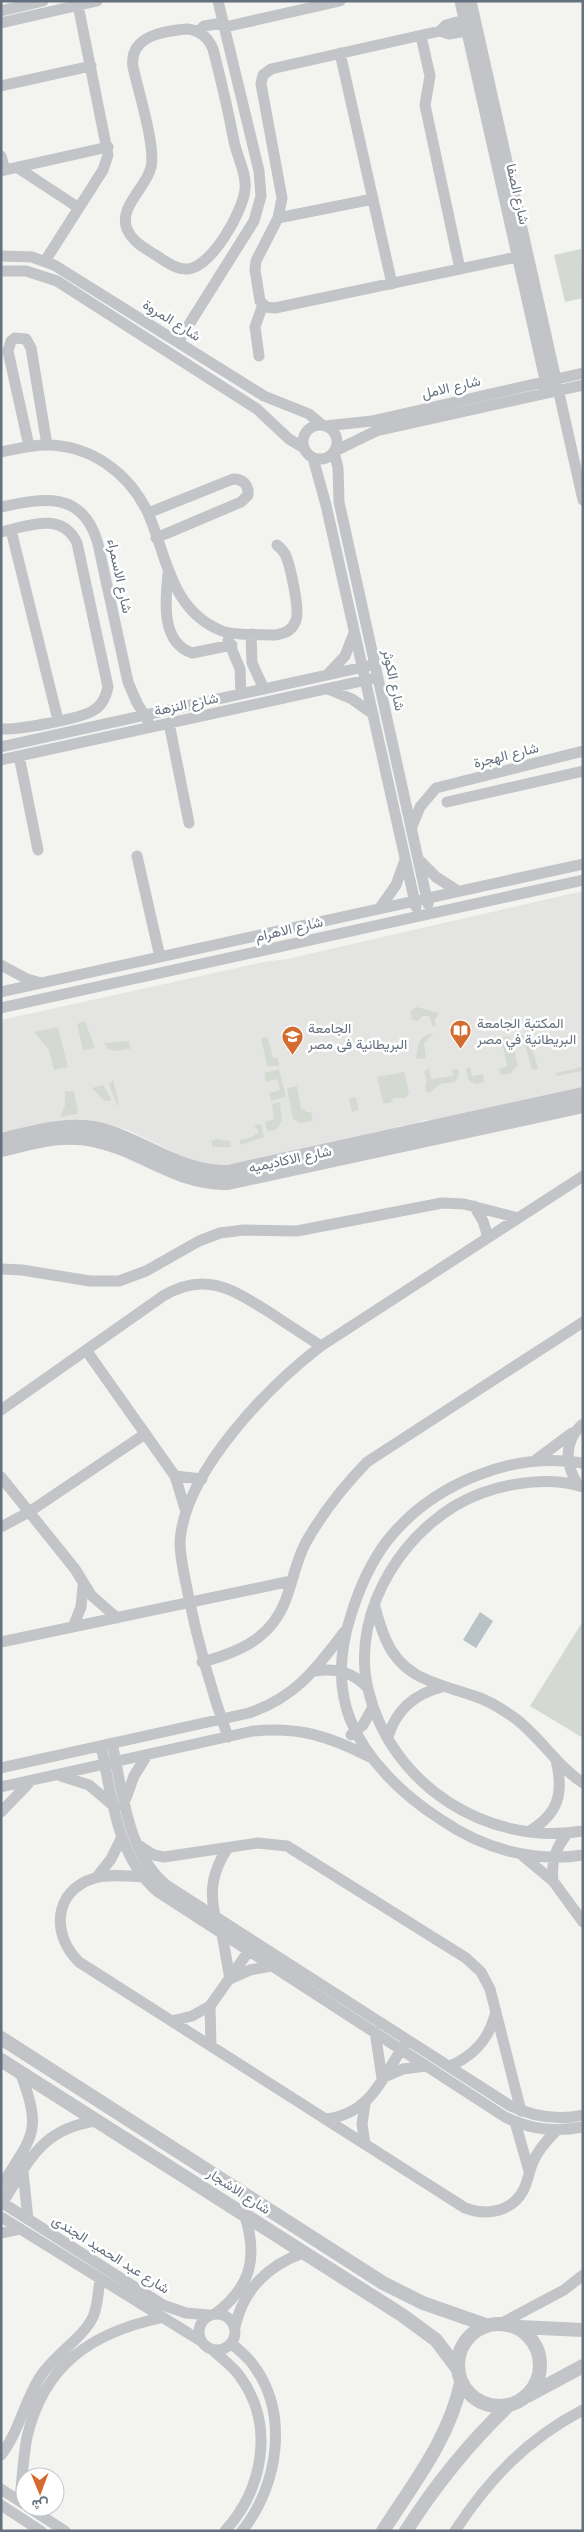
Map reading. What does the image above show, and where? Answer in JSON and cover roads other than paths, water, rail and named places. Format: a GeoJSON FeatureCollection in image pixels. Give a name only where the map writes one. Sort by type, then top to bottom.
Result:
{"type":"FeatureCollection","features":[{"type":"Feature","properties":{"kind":"street"},"geometry":{"type":"LineString","coordinates":[[1,10],[43,1]]}},
{"type":"Feature","properties":{"kind":"street"},"geometry":{"type":"LineString","coordinates":[[1,23],[96,1]]}},
{"type":"Feature","properties":{"kind":"street"},"geometry":{"type":"LineString","coordinates":[[178,342],[254,221],[260,196],[259,171],[218,1]]}},
{"type":"Feature","properties":{"kind":"street"},"geometry":{"type":"LineString","coordinates":[[199,31],[204,26],[224,25],[340,1]]}},
{"type":"Feature","properties":{"kind":"street","name":"شارع الصفا"},"geometry":{"type":"LineString","coordinates":[[460,1],[469,19],[472,31],[550,380]]}},
{"type":"Feature","properties":{"kind":"street","name":"شارع الصفا"},"geometry":{"type":"LineString","coordinates":[[469,19],[471,1]]}},
{"type":"Feature","properties":{"kind":"street"},"geometry":{"type":"LineString","coordinates":[[45,261],[103,170],[108,156],[108,148],[78,5]]}},
{"type":"Feature","properties":{"kind":"street"},"geometry":{"type":"LineString","coordinates":[[440,32],[446,24],[469,19]]}},
{"type":"Feature","properties":{"kind":"street"},"geometry":{"type":"LineString","coordinates":[[187,29],[199,31],[209,40],[213,49],[246,188],[239,214],[205,262],[196,267],[186,269],[171,264],[138,244],[132,239],[125,225],[127,210],[148,177],[152,160],[132,62],[137,46],[149,36],[187,29]]}},
{"type":"Feature","properties":{"kind":"street"},"geometry":{"type":"LineString","coordinates":[[259,356],[255,327],[263,304],[255,266],[278,218],[282,205],[282,191],[261,79],[271,69],[340,53],[440,32],[449,34],[472,31]]}},
{"type":"Feature","properties":{"kind":"street","name":"شارع الصفا"},"geometry":{"type":"LineString","coordinates":[[472,31],[517,257],[553,392]]}},
{"type":"Feature","properties":{"kind":"street"},"geometry":{"type":"LineString","coordinates":[[421,36],[431,80],[425,105],[460,269]]}},
{"type":"Feature","properties":{"kind":"street"},"geometry":{"type":"LineString","coordinates":[[340,53],[392,284]]}},
{"type":"Feature","properties":{"kind":"street"},"geometry":{"type":"LineString","coordinates":[[1,86],[91,66]]}},
{"type":"Feature","properties":{"kind":"street"},"geometry":{"type":"LineString","coordinates":[[1,156],[3,171],[108,148]]}},
{"type":"Feature","properties":{"kind":"street"},"geometry":{"type":"LineString","coordinates":[[18,168],[79,208]]}},
{"type":"Feature","properties":{"kind":"street"},"geometry":{"type":"LineString","coordinates":[[278,218],[373,199]]}},
{"type":"Feature","properties":{"kind":"street","name":"شارع المروة"},"geometry":{"type":"LineString","coordinates":[[1,256],[18,255],[45,261],[264,396],[309,414],[323,425]]}},
{"type":"Feature","properties":{"kind":"street"},"geometry":{"type":"LineString","coordinates":[[263,304],[275,308],[517,257]]}},
{"type":"Feature","properties":{"kind":"street","name":"شارع المروة"},"geometry":{"type":"LineString","coordinates":[[1,271],[26,271],[57,281],[257,409],[289,439],[304,448]]}},
{"type":"Feature","properties":{"kind":"street"},"geometry":{"type":"LineString","coordinates":[[29,446],[8,351],[11,341],[20,338],[26,339],[31,348],[47,445]]}},
{"type":"Feature","properties":{"kind":"street","name":"شارع الامل"},"geometry":{"type":"LineString","coordinates":[[323,425],[372,421],[583,373]]}},
{"type":"Feature","properties":{"kind":"street","name":"شارع الامل"},"geometry":{"type":"LineString","coordinates":[[334,452],[376,431],[583,386]]}},
{"type":"Feature","properties":{"kind":"street"},"geometry":{"type":"LineString","coordinates":[[553,392],[583,500]]}},
{"type":"Feature","properties":{"kind":"street"},"geometry":{"type":"LineString","coordinates":[[316,425],[323,425],[336,436],[334,452],[322,459],[313,458],[304,448],[303,437],[306,432],[316,425]]}},
{"type":"Feature","properties":{"kind":"street"},"geometry":{"type":"LineString","coordinates":[[1,452],[29,446],[47,445],[73,448],[97,457],[124,478],[136,491],[148,513],[168,573],[185,601],[196,613],[223,632],[232,645],[240,669],[241,694]]}},
{"type":"Feature","properties":{"kind":"street","name":"شارع الكوثر"},"geometry":{"type":"LineString","coordinates":[[334,452],[338,468],[339,502],[430,913]]}},
{"type":"Feature","properties":{"kind":"street","name":"شارع الكوثر"},"geometry":{"type":"LineString","coordinates":[[313,458],[355,631],[418,916]]}},
{"type":"Feature","properties":{"kind":"street"},"geometry":{"type":"LineString","coordinates":[[148,513],[233,479],[243,481],[247,485],[248,495],[240,502],[156,538]]}},
{"type":"Feature","properties":{"kind":"street","name":"شارع الاسمراء"},"geometry":{"type":"LineString","coordinates":[[1,507],[38,499],[50,499],[72,506],[89,522],[98,544],[128,682],[152,727]]}},
{"type":"Feature","properties":{"kind":"street"},"geometry":{"type":"LineString","coordinates":[[2,728],[19,729],[58,720],[94,710],[104,700],[108,687],[77,543],[67,528],[51,522],[6,531],[58,720]]}},
{"type":"Feature","properties":{"kind":"street"},"geometry":{"type":"LineString","coordinates":[[223,632],[282,634],[294,626],[297,612],[288,561],[277,545]]}},
{"type":"Feature","properties":{"kind":"street"},"geometry":{"type":"LineString","coordinates":[[168,573],[166,607],[171,635],[176,644],[192,653],[232,645]]}},
{"type":"Feature","properties":{"kind":"street"},"geometry":{"type":"LineString","coordinates":[[327,675],[345,656],[355,631]]}},
{"type":"Feature","properties":{"kind":"street"},"geometry":{"type":"LineString","coordinates":[[251,634],[252,663],[264,689]]}},
{"type":"Feature","properties":{"kind":"street","name":"شارع النزهة"},"geometry":{"type":"LineString","coordinates":[[1,747],[375,665]]}},
{"type":"Feature","properties":{"kind":"street","name":"شارع النزهة"},"geometry":{"type":"LineString","coordinates":[[1,760],[378,678]]}},
{"type":"Feature","properties":{"kind":"street"},"geometry":{"type":"LineString","coordinates":[[328,688],[352,699],[373,714]]}},
{"type":"Feature","properties":{"kind":"street"},"geometry":{"type":"LineString","coordinates":[[168,723],[189,823]]}},
{"type":"Feature","properties":{"kind":"street","name":"شارع الهجرة"},"geometry":{"type":"LineString","coordinates":[[411,829],[420,807],[436,788],[583,751]]}},
{"type":"Feature","properties":{"kind":"street"},"geometry":{"type":"LineString","coordinates":[[19,756],[38,850]]}},
{"type":"Feature","properties":{"kind":"street"},"geometry":{"type":"LineString","coordinates":[[447,802],[583,770]]}},
{"type":"Feature","properties":{"kind":"street"},"geometry":{"type":"LineString","coordinates":[[137,856],[160,957]]}},
{"type":"Feature","properties":{"kind":"street"},"geometry":{"type":"LineString","coordinates":[[380,908],[396,885],[405,858]]}},
{"type":"Feature","properties":{"kind":"street"},"geometry":{"type":"LineString","coordinates":[[418,858],[436,877],[458,891]]}},
{"type":"Feature","properties":{"kind":"street","name":"شارع الاهرام"},"geometry":{"type":"LineString","coordinates":[[1,992],[583,864]]}},
{"type":"Feature","properties":{"kind":"street","name":"شارع الاهرام"},"geometry":{"type":"LineString","coordinates":[[1,1008],[583,880]]}},
{"type":"Feature","properties":{"kind":"street"},"geometry":{"type":"LineString","coordinates":[[1,965],[27,979],[42,983]]}},
{"type":"Feature","properties":{"kind":"street","name":"شارع الاكاديميه"},"geometry":{"type":"LineString","coordinates":[[539,1110],[583,1094]]}},
{"type":"Feature","properties":{"kind":"street","name":"شارع الاكاديميه"},"geometry":{"type":"LineString","coordinates":[[1,1150],[20,1140],[59,1127],[92,1128],[112,1134],[183,1165],[216,1172],[332,1155],[539,1110],[583,1106]]}},
{"type":"Feature","properties":{"kind":"street","name":"شارع الاكاديميه"},"geometry":{"type":"LineString","coordinates":[[1,1140],[20,1140]]}},
{"type":"Feature","properties":{"kind":"street"},"geometry":{"type":"LineString","coordinates":[[228,1737],[202,1662],[181,1557],[182,1527],[186,1512],[202,1479],[235,1429],[254,1406],[286,1374],[321,1346],[583,1176]]}},
{"type":"Feature","properties":{"kind":"street"},"geometry":{"type":"LineString","coordinates":[[1,1269],[22,1270],[90,1281],[119,1281],[146,1271],[199,1241],[220,1232],[244,1230],[297,1231],[434,1204],[453,1203],[474,1206],[518,1218]]}},
{"type":"Feature","properties":{"kind":"street"},"geometry":{"type":"LineString","coordinates":[[474,1206],[483,1221],[488,1237]]}},
{"type":"Feature","properties":{"kind":"street"},"geometry":{"type":"LineString","coordinates":[[1,1410],[173,1290],[183,1286],[206,1283],[223,1286],[238,1292],[321,1346]]}},
{"type":"Feature","properties":{"kind":"street"},"geometry":{"type":"LineString","coordinates":[[202,1662],[230,1655],[260,1638],[281,1613],[305,1545],[318,1522],[349,1481],[367,1462],[583,1322]]}},
{"type":"Feature","properties":{"kind":"street"},"geometry":{"type":"LineString","coordinates":[[86,1350],[175,1476],[186,1512]]}},
{"type":"Feature","properties":{"kind":"street"},"geometry":{"type":"LineString","coordinates":[[578,1428],[568,1460],[573,1478],[581,1486]]}},
{"type":"Feature","properties":{"kind":"street"},"geometry":{"type":"LineString","coordinates":[[535,1461],[578,1428]]}},
{"type":"Feature","properties":{"kind":"street"},"geometry":{"type":"LineString","coordinates":[[1,1528],[29,1512],[145,1434]]}},
{"type":"Feature","properties":{"kind":"street"},"geometry":{"type":"LineString","coordinates":[[583,1463],[568,1460],[535,1461],[492,1470],[447,1490],[406,1521],[388,1540],[375,1560],[354,1605],[346,1630],[341,1670],[345,1702],[356,1732],[373,1759],[408,1794],[449,1826],[472,1837],[519,1854],[553,1858],[583,1855]]}},
{"type":"Feature","properties":{"kind":"street"},"geometry":{"type":"LineString","coordinates":[[175,1476],[202,1479]]}},
{"type":"Feature","properties":{"kind":"street"},"geometry":{"type":"LineString","coordinates":[[1,1477],[75,1569],[83,1586],[117,1618]]}},
{"type":"Feature","properties":{"kind":"street"},"geometry":{"type":"LineString","coordinates":[[581,1486],[542,1482],[514,1484],[483,1492],[452,1506],[419,1532],[392,1567],[375,1607],[366,1646],[367,1687],[373,1707],[388,1737],[410,1770],[438,1796],[481,1820],[528,1832],[567,1834],[583,1831]]}},
{"type":"Feature","properties":{"kind":"street"},"geometry":{"type":"LineString","coordinates":[[1,1642],[291,1581]]}},
{"type":"Feature","properties":{"kind":"street"},"geometry":{"type":"LineString","coordinates":[[73,1627],[81,1607],[83,1586]]}},
{"type":"Feature","properties":{"kind":"street"},"geometry":{"type":"LineString","coordinates":[[375,1607],[386,1640],[394,1653],[415,1674],[442,1687],[481,1699],[500,1708],[532,1732],[556,1760],[583,1783]]}},
{"type":"Feature","properties":{"kind":"street"},"geometry":{"type":"LineString","coordinates":[[1,1768],[249,1713],[278,1701],[304,1682],[346,1630]]}},
{"type":"Feature","properties":{"kind":"street"},"geometry":{"type":"LineString","coordinates":[[315,1670],[341,1670],[360,1680],[367,1687]]}},
{"type":"Feature","properties":{"kind":"street"},"geometry":{"type":"LineString","coordinates":[[388,1737],[392,1724],[407,1704],[423,1693],[442,1687]]}},
{"type":"Feature","properties":{"kind":"street"},"geometry":{"type":"LineString","coordinates":[[337,1740],[356,1732],[364,1725],[373,1707]]}},
{"type":"Feature","properties":{"kind":"street"},"geometry":{"type":"LineString","coordinates":[[1,1787],[254,1731],[287,1730],[337,1740],[373,1759]]}},
{"type":"Feature","properties":{"kind":"street"},"geometry":{"type":"LineString","coordinates":[[112,1743],[136,1843],[148,1866],[156,1876],[215,1916],[252,1947],[271,1966],[516,2122],[535,2128],[556,2131],[583,2127]]}},
{"type":"Feature","properties":{"kind":"street"},"geometry":{"type":"LineString","coordinates":[[101,1746],[122,1837],[133,1865],[142,1877],[158,1892],[222,1934],[252,1947],[408,2040],[521,2111],[557,2119],[583,2115]]}},
{"type":"Feature","properties":{"kind":"street"},"geometry":{"type":"LineString","coordinates":[[125,1799],[134,1776],[147,1755]]}},
{"type":"Feature","properties":{"kind":"street"},"geometry":{"type":"LineString","coordinates":[[528,1832],[547,1818],[558,1798],[560,1776],[556,1760]]}},
{"type":"Feature","properties":{"kind":"street"},"geometry":{"type":"LineString","coordinates":[[57,1774],[89,1785],[115,1807]]}},
{"type":"Feature","properties":{"kind":"street"},"geometry":{"type":"LineString","coordinates":[[1,1812],[32,1780]]}},
{"type":"Feature","properties":{"kind":"street"},"geometry":{"type":"LineString","coordinates":[[553,1881],[553,1858],[558,1845],[567,1834]]}},
{"type":"Feature","properties":{"kind":"street"},"geometry":{"type":"LineString","coordinates":[[122,1837],[111,1859],[97,1877],[75,1888],[65,1902],[60,1920],[64,1943],[79,1962],[465,2208],[476,2212],[487,2213],[508,2206],[523,2190],[540,2149],[556,2131]]}},
{"type":"Feature","properties":{"kind":"street"},"geometry":{"type":"LineString","coordinates":[[136,1843],[144,1850],[164,1857],[268,1842],[297,1850],[466,1958],[486,1980],[496,2009],[521,2111]]}},
{"type":"Feature","properties":{"kind":"street"},"geometry":{"type":"LineString","coordinates":[[215,1916],[212,1902],[214,1874],[227,1849]]}},
{"type":"Feature","properties":{"kind":"street"},"geometry":{"type":"LineString","coordinates":[[519,1854],[553,1881],[583,1922]]}},
{"type":"Feature","properties":{"kind":"street"},"geometry":{"type":"LineString","coordinates":[[97,1877],[142,1877]]}},
{"type":"Feature","properties":{"kind":"street"},"geometry":{"type":"LineString","coordinates":[[222,1934],[230,1979]]}},
{"type":"Feature","properties":{"kind":"street"},"geometry":{"type":"LineString","coordinates":[[172,2021],[192,2016],[210,2006],[252,1947]]}},
{"type":"Feature","properties":{"kind":"street"},"geometry":{"type":"LineString","coordinates":[[230,1979],[250,1970],[271,1966]]}},
{"type":"Feature","properties":{"kind":"street"},"geometry":{"type":"LineString","coordinates":[[210,2006],[211,2046]]}},
{"type":"Feature","properties":{"kind":"street"},"geometry":{"type":"LineString","coordinates":[[450,2066],[462,2061],[482,2045],[489,2034],[496,2009]]}},
{"type":"Feature","properties":{"kind":"street"},"geometry":{"type":"LineString","coordinates":[[374,2032],[382,2078]]}},
{"type":"Feature","properties":{"kind":"street","name":"شارع الاشجار"},"geometry":{"type":"LineString","coordinates":[[1,2038],[383,2283],[423,2303],[486,2325]]}},
{"type":"Feature","properties":{"kind":"street"},"geometry":{"type":"LineString","coordinates":[[365,2144],[362,2124],[365,2104],[408,2040]]}},
{"type":"Feature","properties":{"kind":"street","name":"شارع الاشجار"},"geometry":{"type":"LineString","coordinates":[[1,2060],[424,2330],[447,2352],[457,2368]]}},
{"type":"Feature","properties":{"kind":"street"},"geometry":{"type":"LineString","coordinates":[[382,2078],[404,2069],[426,2066]]}},
{"type":"Feature","properties":{"kind":"street"},"geometry":{"type":"LineString","coordinates":[[2,2204],[20,2167],[29,2142],[33,2118],[32,2106],[20,2072]]}},
{"type":"Feature","properties":{"kind":"street"},"geometry":{"type":"LineString","coordinates":[[326,2119],[347,2115],[365,2104]]}},
{"type":"Feature","properties":{"kind":"street"},"geometry":{"type":"LineString","coordinates":[[1,2186],[56,2132],[78,2123],[96,2121]]}},
{"type":"Feature","properties":{"kind":"street"},"geometry":{"type":"LineString","coordinates":[[516,2122],[529,2172]]}},
{"type":"Feature","properties":{"kind":"street"},"geometry":{"type":"LineString","coordinates":[[1,2170],[20,2167]]}},
{"type":"Feature","properties":{"kind":"street"},"geometry":{"type":"LineString","coordinates":[[20,2167],[28,2219]]}},
{"type":"Feature","properties":{"kind":"street","name":"شارع عبد الحميد الجندى"},"geometry":{"type":"LineString","coordinates":[[2,2204],[163,2305],[186,2313],[212,2315]]}},
{"type":"Feature","properties":{"kind":"street"},"geometry":{"type":"LineString","coordinates":[[226,2531],[242,2510],[253,2488],[258,2472],[261,2439],[255,2406],[249,2391],[240,2376],[214,2350],[201,2341],[199,2335],[200,2323],[236,2296],[248,2276],[252,2246],[245,2216]]}},
{"type":"Feature","properties":{"kind":"street","name":"شارع عبد الحميد الجندى"},"geometry":{"type":"LineString","coordinates":[[1,2217],[160,2318],[201,2341]]}},
{"type":"Feature","properties":{"kind":"street"},"geometry":{"type":"LineString","coordinates":[[1,2233],[20,2229]]}},
{"type":"Feature","properties":{"kind":"street"},"geometry":{"type":"LineString","coordinates":[[214,2350],[226,2348],[231,2343],[244,2300],[257,2282],[277,2264],[303,2253]]}},
{"type":"Feature","properties":{"kind":"street"},"geometry":{"type":"LineString","coordinates":[[508,2325],[564,2290],[583,2275]]}},
{"type":"Feature","properties":{"kind":"street"},"geometry":{"type":"LineString","coordinates":[[1,2455],[11,2443],[27,2402],[40,2376],[52,2361],[88,2326],[96,2306],[100,2280]]}},
{"type":"Feature","properties":{"kind":"street"},"geometry":{"type":"LineString","coordinates":[[212,2315],[227,2317],[235,2327]]}},
{"type":"Feature","properties":{"kind":"street"},"geometry":{"type":"LineString","coordinates":[[26,2467],[27,2438],[33,2418],[41,2400],[63,2367],[93,2341],[127,2327],[160,2318]]}},
{"type":"Feature","properties":{"kind":"street"},"geometry":{"type":"LineString","coordinates":[[509,2405],[490,2406],[481,2403],[466,2391],[461,2384],[457,2368],[460,2350],[464,2342],[477,2329],[486,2325],[508,2325],[531,2330],[583,2330]]}},
{"type":"Feature","properties":{"kind":"street"},"geometry":{"type":"LineString","coordinates":[[508,2325],[532,2339],[540,2358],[538,2379],[526,2396]]}},
{"type":"Feature","properties":{"kind":"street"},"geometry":{"type":"LineString","coordinates":[[231,2343],[251,2363],[261,2379],[268,2397],[275,2434],[275,2452],[268,2486],[255,2513],[242,2531]]}},
{"type":"Feature","properties":{"kind":"street"},"geometry":{"type":"LineString","coordinates":[[406,2531],[427,2498],[456,2459],[509,2405],[583,2366]]}},
{"type":"Feature","properties":{"kind":"street"},"geometry":{"type":"LineString","coordinates":[[383,2531],[445,2433],[454,2413],[461,2384]]}},
{"type":"Feature","properties":{"kind":"street"},"geometry":{"type":"LineString","coordinates":[[455,2531],[478,2496],[513,2459],[553,2428],[583,2410]]}},
{"type":"Feature","properties":{"kind":"street"},"geometry":{"type":"LineString","coordinates":[[1,2489],[15,2498]]}},
{"type":"Feature","properties":{"kind":"street"},"geometry":{"type":"LineString","coordinates":[[1,2505],[42,2531]]}},
{"type":"Feature","properties":{"kind":"street"},"geometry":{"type":"LineString","coordinates":[[44,2517],[65,2531]]}},
{"type":"Feature","properties":{"kind":"place","name":"المكتبة الجامعة البريطانية في مصر"},"geometry":{"type":"Point","coordinates":[461,1050]}},
{"type":"Feature","properties":{"kind":"place","name":"الجامعة البريطانية فى مصر"},"geometry":{"type":"Point","coordinates":[292,1055]}}]}
